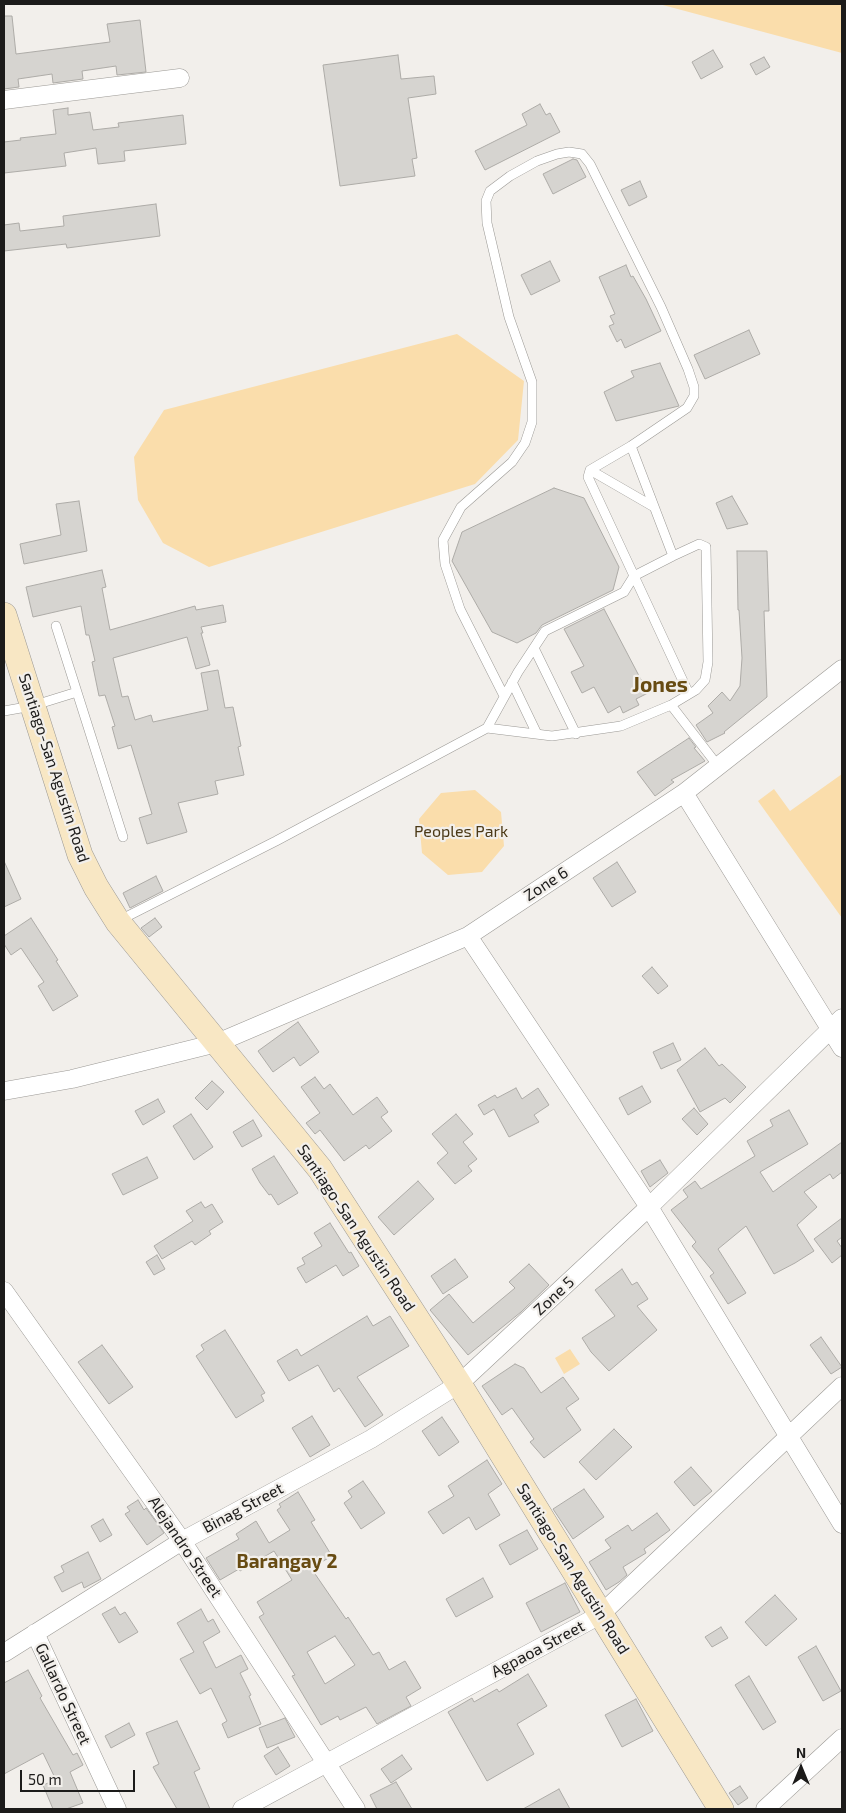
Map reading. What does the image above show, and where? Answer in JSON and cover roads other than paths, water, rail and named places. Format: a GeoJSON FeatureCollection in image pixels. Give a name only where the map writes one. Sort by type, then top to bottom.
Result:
{"type":"FeatureCollection","features":[{"type":"Feature","properties":{"kind":"main road","name":"Santiago-San Agustin Road"},"geometry":{"type":"LineString","coordinates":[[4,615],[80,855],[96,887],[118,922],[320,1169],[459,1384],[720,1809]]}},
{"type":"Feature","properties":{"kind":"street"},"geometry":{"type":"LineString","coordinates":[[4,100],[180,78]]}},
{"type":"Feature","properties":{"kind":"street","name":"Zone 6"},"geometry":{"type":"LineString","coordinates":[[4,1091],[72,1079],[217,1043],[468,936],[684,793],[842,669]]}},
{"type":"Feature","properties":{"kind":"street"},"geometry":{"type":"LineString","coordinates":[[684,793],[836,1024],[842,1048]]}},
{"type":"Feature","properties":{"kind":"street"},"geometry":{"type":"LineString","coordinates":[[468,936],[649,1207],[842,1524]]}},
{"type":"Feature","properties":{"kind":"street","name":"Zone 5"},"geometry":{"type":"LineString","coordinates":[[459,1384],[649,1207],[836,1024]]}},
{"type":"Feature","properties":{"kind":"street","name":"Alejandro Street"},"geometry":{"type":"LineString","coordinates":[[4,1291],[182,1541],[356,1809]]}},
{"type":"Feature","properties":{"kind":"street","name":"Binag Street"},"geometry":{"type":"LineString","coordinates":[[4,1653],[182,1541],[371,1439],[459,1384]]}},
{"type":"Feature","properties":{"kind":"street","name":"Agpaoa Street"},"geometry":{"type":"LineString","coordinates":[[242,1809],[600,1615],[842,1386]]}},
{"type":"Feature","properties":{"kind":"street","name":"Gallardo Street"},"geometry":{"type":"LineString","coordinates":[[35,1633],[117,1809]]}},
{"type":"Feature","properties":{"kind":"street"},"geometry":{"type":"LineString","coordinates":[[765,1809],[842,1738]]}},
{"type":"Feature","properties":{"kind":"lane"},"geometry":{"type":"LineString","coordinates":[[504,696],[460,608],[445,564],[444,540],[461,507],[512,462],[525,443],[532,422],[532,382],[509,316],[487,223],[486,202],[490,191],[510,176],[538,161],[569,152],[582,154],[590,164],[661,307],[694,387],[694,396],[686,408],[588,473],[588,481],[689,694]]}},
{"type":"Feature","properties":{"kind":"lane"},"geometry":{"type":"LineString","coordinates":[[631,446],[673,556]]}},
{"type":"Feature","properties":{"kind":"lane"},"geometry":{"type":"LineString","coordinates":[[590,470],[654,507]]}},
{"type":"Feature","properties":{"kind":"lane"},"geometry":{"type":"LineString","coordinates":[[118,922],[276,841],[487,728],[512,682],[545,631],[624,592],[634,576],[699,544],[706,547],[708,662],[705,680],[696,690],[671,705],[621,726],[552,736],[487,728]]}},
{"type":"Feature","properties":{"kind":"lane"},"geometry":{"type":"LineString","coordinates":[[56,626],[122,837]]}},
{"type":"Feature","properties":{"kind":"lane"},"geometry":{"type":"LineString","coordinates":[[534,648],[576,734]]}},
{"type":"Feature","properties":{"kind":"lane"},"geometry":{"type":"LineString","coordinates":[[512,682],[537,734]]}},
{"type":"Feature","properties":{"kind":"lane"},"geometry":{"type":"LineString","coordinates":[[4,711],[32,706],[77,692]]}},
{"type":"Feature","properties":{"kind":"lane"},"geometry":{"type":"LineString","coordinates":[[671,705],[718,766]]}},
{"type":"Feature","properties":{"kind":"district","name":"Jones"},"geometry":{"type":"Point","coordinates":[660,685]}},
{"type":"Feature","properties":{"kind":"district","name":"Barangay 2"},"geometry":{"type":"Point","coordinates":[287,1562]}},
{"type":"Feature","properties":{"kind":"park label","name":"Peoples Park"},"geometry":{"type":"Point","coordinates":[461,832]}}]}
